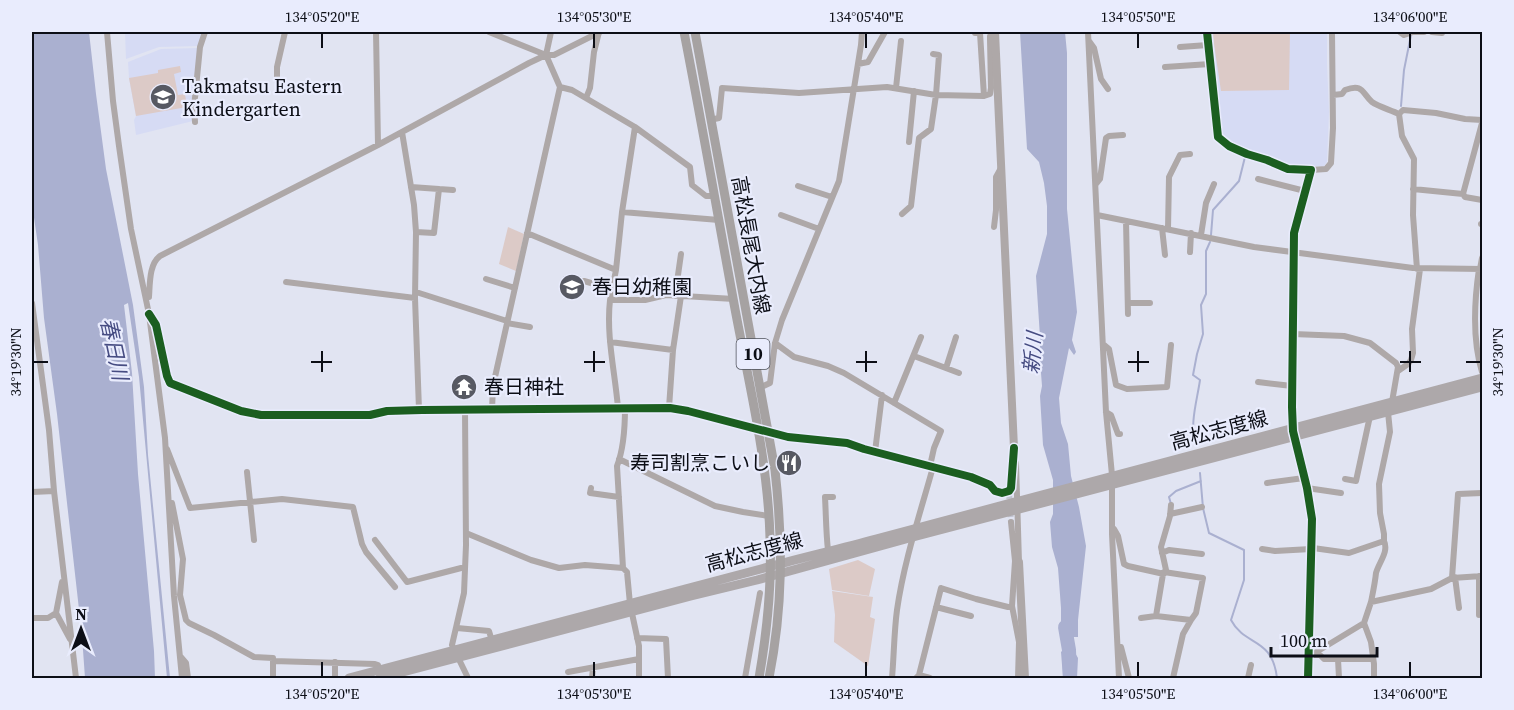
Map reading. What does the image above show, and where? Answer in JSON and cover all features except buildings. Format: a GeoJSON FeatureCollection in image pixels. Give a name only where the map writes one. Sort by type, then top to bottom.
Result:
{"type":"FeatureCollection","features":[{"type":"Feature","properties":{"kind":"main road","name":"高松長尾大内線"},"geometry":{"type":"LineString","coordinates":[[684,32],[734,299],[768,502],[770,577],[767,629],[759,678]]}},
{"type":"Feature","properties":{"kind":"main road","name":"高松長尾大内線"},"geometry":{"type":"LineString","coordinates":[[695,32],[768,433],[778,500],[781,574],[778,622],[769,678]]}},
{"type":"Feature","properties":{"kind":"main road","name":"高松志度線"},"geometry":{"type":"LineString","coordinates":[[349,678],[380,674],[631,608],[828,550],[914,532],[1019,505],[1294,432],[1482,378]]}},
{"type":"Feature","properties":{"kind":"main road","name":"高松志度線"},"geometry":{"type":"LineString","coordinates":[[1294,432],[1370,416],[1482,387]]}},
{"type":"Feature","properties":{"kind":"main road","name":"高松志度線"},"geometry":{"type":"LineString","coordinates":[[457,654],[492,641],[770,577],[914,532]]}},
{"type":"Feature","properties":{"kind":"street"},"geometry":{"type":"LineString","coordinates":[[107,32],[120,156],[131,229],[148,304],[165,443],[182,678]]}},
{"type":"Feature","properties":{"kind":"street"},"geometry":{"type":"LineString","coordinates":[[195,122],[194,108],[200,47],[205,32]]}},
{"type":"Feature","properties":{"kind":"street"},"geometry":{"type":"LineString","coordinates":[[277,80],[277,67],[285,32]]}},
{"type":"Feature","properties":{"kind":"street"},"geometry":{"type":"LineString","coordinates":[[376,32],[378,145]]}},
{"type":"Feature","properties":{"kind":"street"},"geometry":{"type":"LineString","coordinates":[[489,32],[546,55],[554,55],[600,32]]}},
{"type":"Feature","properties":{"kind":"street"},"geometry":{"type":"LineString","coordinates":[[492,410],[493,386],[560,87],[546,55],[551,32]]}},
{"type":"Feature","properties":{"kind":"street"},"geometry":{"type":"LineString","coordinates":[[586,98],[591,88],[594,52],[600,32]]}},
{"type":"Feature","properties":{"kind":"street"},"geometry":{"type":"LineString","coordinates":[[759,388],[770,383],[775,343],[838,181],[862,32]]}},
{"type":"Feature","properties":{"kind":"street"},"geometry":{"type":"LineString","coordinates":[[858,64],[868,62],[885,32]]}},
{"type":"Feature","properties":{"kind":"street"},"geometry":{"type":"LineString","coordinates":[[705,91],[722,88],[799,93],[887,87],[936,95],[984,96],[990,94],[990,36],[995,32]]}},
{"type":"Feature","properties":{"kind":"street"},"geometry":{"type":"LineString","coordinates":[[995,32],[1014,448],[1019,505],[1017,562],[1012,606],[1019,642],[1018,678]]}},
{"type":"Feature","properties":{"kind":"street"},"geometry":{"type":"LineString","coordinates":[[1088,32],[1119,678]]}},
{"type":"Feature","properties":{"kind":"street"},"geometry":{"type":"LineString","coordinates":[[1207,32],[1218,137],[1229,146],[1288,169],[1311,170],[1326,169],[1331,163],[1332,32]]}},
{"type":"Feature","properties":{"kind":"street"},"geometry":{"type":"LineString","coordinates":[[1400,32],[1404,35],[1424,32]]}},
{"type":"Feature","properties":{"kind":"street"},"geometry":{"type":"LineString","coordinates":[[1432,32],[1442,32]]}},
{"type":"Feature","properties":{"kind":"street"},"geometry":{"type":"LineString","coordinates":[[975,33],[980,33],[984,96]]}},
{"type":"Feature","properties":{"kind":"street"},"geometry":{"type":"LineString","coordinates":[[1088,40],[1094,48],[1101,80],[1108,89]]}},
{"type":"Feature","properties":{"kind":"street"},"geometry":{"type":"LineString","coordinates":[[896,88],[896,58],[901,41]]}},
{"type":"Feature","properties":{"kind":"street"},"geometry":{"type":"LineString","coordinates":[[1180,46],[1208,45]]}},
{"type":"Feature","properties":{"kind":"street"},"geometry":{"type":"LineString","coordinates":[[902,214],[910,206],[919,138],[931,129],[939,55],[933,54]]}},
{"type":"Feature","properties":{"kind":"street"},"geometry":{"type":"LineString","coordinates":[[148,304],[155,259],[378,145],[546,55]]}},
{"type":"Feature","properties":{"kind":"street"},"geometry":{"type":"LineString","coordinates":[[1165,67],[1210,64]]}},
{"type":"Feature","properties":{"kind":"street"},"geometry":{"type":"LineString","coordinates":[[560,87],[572,90],[635,128],[690,167],[692,185],[706,196],[715,196]]}},
{"type":"Feature","properties":{"kind":"street"},"geometry":{"type":"LineString","coordinates":[[1333,95],[1342,94],[1345,90],[1356,87],[1363,90],[1373,102],[1399,114]]}},
{"type":"Feature","properties":{"kind":"street"},"geometry":{"type":"LineString","coordinates":[[710,120],[720,118],[722,88]]}},
{"type":"Feature","properties":{"kind":"street"},"geometry":{"type":"LineString","coordinates":[[909,142],[914,91]]}},
{"type":"Feature","properties":{"kind":"street"},"geometry":{"type":"LineString","coordinates":[[1399,114],[1403,110],[1436,113],[1482,122],[1463,194]]}},
{"type":"Feature","properties":{"kind":"street"},"geometry":{"type":"LineString","coordinates":[[1398,371],[1408,364],[1413,353],[1412,329],[1419,269],[1413,189],[1414,159],[1402,136],[1399,114]]}},
{"type":"Feature","properties":{"kind":"street"},"geometry":{"type":"LineString","coordinates":[[635,128],[608,317],[625,431],[617,466],[623,568],[627,572],[631,608],[639,646],[639,678]]}},
{"type":"Feature","properties":{"kind":"street"},"geometry":{"type":"LineString","coordinates":[[402,132],[416,232],[415,295],[419,410]]}},
{"type":"Feature","properties":{"kind":"street"},"geometry":{"type":"LineString","coordinates":[[1096,184],[1100,179],[1106,138],[1123,135]]}},
{"type":"Feature","properties":{"kind":"street"},"geometry":{"type":"LineString","coordinates":[[1165,255],[1168,177],[1180,155],[1190,154]]}},
{"type":"Feature","properties":{"kind":"street"},"geometry":{"type":"LineString","coordinates":[[994,227],[996,177],[1001,168]]}},
{"type":"Feature","properties":{"kind":"street"},"geometry":{"type":"LineString","coordinates":[[1308,678],[1312,519],[1294,432],[1292,386],[1294,233],[1311,170]]}},
{"type":"Feature","properties":{"kind":"street"},"geometry":{"type":"LineString","coordinates":[[1258,179],[1305,191]]}},
{"type":"Feature","properties":{"kind":"street"},"geometry":{"type":"LineString","coordinates":[[1201,235],[1206,203],[1215,183]]}},
{"type":"Feature","properties":{"kind":"street"},"geometry":{"type":"LineString","coordinates":[[798,186],[832,197]]}},
{"type":"Feature","properties":{"kind":"street"},"geometry":{"type":"LineString","coordinates":[[411,187],[453,190]]}},
{"type":"Feature","properties":{"kind":"street"},"geometry":{"type":"LineString","coordinates":[[416,232],[434,233],[439,189]]}},
{"type":"Feature","properties":{"kind":"street"},"geometry":{"type":"LineString","coordinates":[[1413,189],[1463,194],[1465,197],[1482,200]]}},
{"type":"Feature","properties":{"kind":"street"},"geometry":{"type":"LineString","coordinates":[[622,212],[719,220]]}},
{"type":"Feature","properties":{"kind":"street"},"geometry":{"type":"LineString","coordinates":[[781,215],[819,230]]}},
{"type":"Feature","properties":{"kind":"street"},"geometry":{"type":"LineString","coordinates":[[1097,215],[1254,247],[1419,269],[1481,269]]}},
{"type":"Feature","properties":{"kind":"street"},"geometry":{"type":"LineString","coordinates":[[1126,221],[1128,314]]}},
{"type":"Feature","properties":{"kind":"street"},"geometry":{"type":"LineString","coordinates":[[527,233],[616,270]]}},
{"type":"Feature","properties":{"kind":"street"},"geometry":{"type":"LineString","coordinates":[[1190,252],[1191,233]]}},
{"type":"Feature","properties":{"kind":"street"},"geometry":{"type":"LineString","coordinates":[[669,408],[681,254]]}},
{"type":"Feature","properties":{"kind":"street"},"geometry":{"type":"LineString","coordinates":[[1482,258],[1475,311],[1477,348],[1482,372]]}},
{"type":"Feature","properties":{"kind":"street"},"geometry":{"type":"LineString","coordinates":[[486,279],[515,288]]}},
{"type":"Feature","properties":{"kind":"street"},"geometry":{"type":"LineString","coordinates":[[584,281],[612,289]]}},
{"type":"Feature","properties":{"kind":"street"},"geometry":{"type":"LineString","coordinates":[[286,282],[415,295],[530,327]]}},
{"type":"Feature","properties":{"kind":"street"},"geometry":{"type":"LineString","coordinates":[[610,300],[645,300],[666,295],[734,299]]}},
{"type":"Feature","properties":{"kind":"street"},"geometry":{"type":"LineString","coordinates":[[32,303],[49,430],[76,678]]}},
{"type":"Feature","properties":{"kind":"street"},"geometry":{"type":"LineString","coordinates":[[1128,303],[1150,303]]}},
{"type":"Feature","properties":{"kind":"street"},"geometry":{"type":"LineString","coordinates":[[149,314],[156,325],[166,376],[170,383],[242,411],[261,415],[370,415],[387,411],[419,410],[669,408],[768,433],[808,440],[847,443],[970,477],[1002,493],[1009,492],[1012,483],[1014,448]]}},
{"type":"Feature","properties":{"kind":"street"},"geometry":{"type":"LineString","coordinates":[[1293,334],[1344,336],[1370,343],[1398,367],[1392,402]]}},
{"type":"Feature","properties":{"kind":"street"},"geometry":{"type":"LineString","coordinates":[[894,403],[921,337]]}},
{"type":"Feature","properties":{"kind":"street"},"geometry":{"type":"LineString","coordinates":[[946,368],[956,338]]}},
{"type":"Feature","properties":{"kind":"street"},"geometry":{"type":"LineString","coordinates":[[610,342],[673,350]]}},
{"type":"Feature","properties":{"kind":"street"},"geometry":{"type":"LineString","coordinates":[[775,343],[794,357],[844,373],[941,431],[934,448],[932,467],[914,532],[897,611],[892,678]]}},
{"type":"Feature","properties":{"kind":"street"},"geometry":{"type":"LineString","coordinates":[[1103,344],[1109,349],[1116,385],[1127,389],[1167,387],[1171,345]]}},
{"type":"Feature","properties":{"kind":"street"},"geometry":{"type":"LineString","coordinates":[[914,356],[959,373]]}},
{"type":"Feature","properties":{"kind":"street"},"geometry":{"type":"LineString","coordinates":[[1258,382],[1292,386]]}},
{"type":"Feature","properties":{"kind":"street"},"geometry":{"type":"LineString","coordinates":[[875,452],[882,395]]}},
{"type":"Feature","properties":{"kind":"street"},"geometry":{"type":"LineString","coordinates":[[465,410],[464,593],[452,645],[465,678]]}},
{"type":"Feature","properties":{"kind":"street"},"geometry":{"type":"LineString","coordinates":[[1374,678],[1371,642],[1364,623],[1386,545],[1380,513],[1379,484],[1390,432],[1388,411]]}},
{"type":"Feature","properties":{"kind":"street"},"geometry":{"type":"LineString","coordinates":[[1106,412],[1111,415],[1118,434],[1120,434]]}},
{"type":"Feature","properties":{"kind":"street"},"geometry":{"type":"LineString","coordinates":[[1345,479],[1356,481],[1370,416]]}},
{"type":"Feature","properties":{"kind":"street"},"geometry":{"type":"LineString","coordinates":[[165,443],[190,508],[282,500],[353,507],[366,552],[395,587]]}},
{"type":"Feature","properties":{"kind":"street"},"geometry":{"type":"LineString","coordinates":[[620,459],[715,506],[769,516]]}},
{"type":"Feature","properties":{"kind":"street"},"geometry":{"type":"LineString","coordinates":[[247,472],[254,540]]}},
{"type":"Feature","properties":{"kind":"street"},"geometry":{"type":"LineString","coordinates":[[1267,483],[1304,478]]}},
{"type":"Feature","properties":{"kind":"street"},"geometry":{"type":"LineString","coordinates":[[591,488],[590,493],[619,497]]}},
{"type":"Feature","properties":{"kind":"street"},"geometry":{"type":"LineString","coordinates":[[1307,488],[1341,493]]}},
{"type":"Feature","properties":{"kind":"street"},"geometry":{"type":"LineString","coordinates":[[32,492],[54,491]]}},
{"type":"Feature","properties":{"kind":"street"},"geometry":{"type":"LineString","coordinates":[[1459,608],[1454,578],[1458,494],[1482,493]]}},
{"type":"Feature","properties":{"kind":"street"},"geometry":{"type":"LineString","coordinates":[[169,496],[183,558],[177,596],[186,620],[254,657],[273,658],[273,678]]}},
{"type":"Feature","properties":{"kind":"street"},"geometry":{"type":"LineString","coordinates":[[828,550],[825,497],[832,497]]}},
{"type":"Feature","properties":{"kind":"street"},"geometry":{"type":"LineString","coordinates":[[1156,616],[1166,570],[1161,547],[1171,505]]}},
{"type":"Feature","properties":{"kind":"street"},"geometry":{"type":"LineString","coordinates":[[1170,514],[1202,507]]}},
{"type":"Feature","properties":{"kind":"street"},"geometry":{"type":"LineString","coordinates":[[1011,522],[1017,562],[1025,678]]}},
{"type":"Feature","properties":{"kind":"street"},"geometry":{"type":"LineString","coordinates":[[1112,525],[1118,536],[1124,564],[1164,573],[1203,578],[1196,613],[1183,634],[1173,678]]}},
{"type":"Feature","properties":{"kind":"street"},"geometry":{"type":"LineString","coordinates":[[466,533],[531,560],[559,568],[585,566],[623,568]]}},
{"type":"Feature","properties":{"kind":"street"},"geometry":{"type":"LineString","coordinates":[[375,540],[408,582],[465,567]]}},
{"type":"Feature","properties":{"kind":"street"},"geometry":{"type":"LineString","coordinates":[[1263,549],[1275,551],[1313,548],[1349,553],[1384,541]]}},
{"type":"Feature","properties":{"kind":"street"},"geometry":{"type":"LineString","coordinates":[[1162,553],[1169,550],[1202,554]]}},
{"type":"Feature","properties":{"kind":"street"},"geometry":{"type":"LineString","coordinates":[[64,575],[56,613],[72,642]]}},
{"type":"Feature","properties":{"kind":"street"},"geometry":{"type":"LineString","coordinates":[[1371,602],[1431,589],[1454,578],[1480,576],[1479,615]]}},
{"type":"Feature","properties":{"kind":"street"},"geometry":{"type":"LineString","coordinates":[[930,678],[918,677],[941,588],[976,599],[1012,606]]}},
{"type":"Feature","properties":{"kind":"street"},"geometry":{"type":"LineString","coordinates":[[745,678],[760,593]]}},
{"type":"Feature","properties":{"kind":"street"},"geometry":{"type":"LineString","coordinates":[[936,607],[970,616]]}},
{"type":"Feature","properties":{"kind":"street"},"geometry":{"type":"LineString","coordinates":[[32,618],[48,618],[56,613]]}},
{"type":"Feature","properties":{"kind":"street"},"geometry":{"type":"LineString","coordinates":[[1141,618],[1156,616],[1191,620]]}},
{"type":"Feature","properties":{"kind":"street"},"geometry":{"type":"LineString","coordinates":[[1310,656],[1364,623]]}},
{"type":"Feature","properties":{"kind":"street"},"geometry":{"type":"LineString","coordinates":[[457,628],[489,631],[492,641]]}},
{"type":"Feature","properties":{"kind":"street"},"geometry":{"type":"LineString","coordinates":[[637,638],[666,639],[668,678]]}},
{"type":"Feature","properties":{"kind":"street"},"geometry":{"type":"LineString","coordinates":[[1118,644],[1129,678]]}},
{"type":"Feature","properties":{"kind":"street"},"geometry":{"type":"LineString","coordinates":[[1310,656],[1320,655],[1324,659],[1373,658]]}},
{"type":"Feature","properties":{"kind":"street"},"geometry":{"type":"LineString","coordinates":[[179,656],[186,663],[188,678]]}},
{"type":"Feature","properties":{"kind":"street"},"geometry":{"type":"LineString","coordinates":[[568,672],[639,659]]}},
{"type":"Feature","properties":{"kind":"street"},"geometry":{"type":"LineString","coordinates":[[1338,659],[1339,678]]}},
{"type":"Feature","properties":{"kind":"street"},"geometry":{"type":"LineString","coordinates":[[273,661],[375,664],[378,665],[380,674]]}},
{"type":"Feature","properties":{"kind":"street"},"geometry":{"type":"LineString","coordinates":[[335,662],[335,678]]}},
{"type":"Feature","properties":{"kind":"street"},"geometry":{"type":"LineString","coordinates":[[1248,678],[1251,665]]}},
{"type":"Feature","properties":{"kind":"street"},"geometry":{"type":"LineString","coordinates":[[592,678],[593,668]]}},
{"type":"Feature","properties":{"kind":"shaded area"},"geometry":{"type":"Polygon","coordinates":[[[125,32],[202,32],[199,46],[159,47],[126,59],[125,32]]]}},
{"type":"Feature","properties":{"kind":"shaded area"},"geometry":{"type":"Polygon","coordinates":[[[1211,32],[1327,32],[1329,112],[1327,162],[1324,166],[1289,167],[1244,149],[1223,134],[1211,32]]]}},
{"type":"Feature","properties":{"kind":"shaded area"},"geometry":{"type":"Polygon","coordinates":[[[1213,32],[1290,32],[1289,90],[1221,91],[1213,32]]]}},
{"type":"Feature","properties":{"kind":"shaded area","name":"Takmatsu Eastern Kindergarten"},"geometry":{"type":"Polygon","coordinates":[[[198,48],[193,121],[136,135],[134,120],[136,116],[128,62],[161,49],[198,48]]]}},
{"type":"Feature","properties":{"kind":"shaded area"},"geometry":{"type":"Polygon","coordinates":[[[180,66],[181,72],[174,74],[178,95],[185,94],[187,107],[136,116],[129,78],[180,66]]]}},
{"type":"Feature","properties":{"kind":"shaded area"},"geometry":{"type":"Polygon","coordinates":[[[508,227],[524,234],[516,271],[499,264],[508,227]]]}},
{"type":"Feature","properties":{"kind":"shaded area"},"geometry":{"type":"Polygon","coordinates":[[[858,560],[875,569],[869,596],[832,590],[829,569],[858,560]]]}},
{"type":"Feature","properties":{"kind":"shaded area"},"geometry":{"type":"Polygon","coordinates":[[[832,591],[873,597],[870,617],[875,619],[868,666],[834,642],[835,615],[832,591]]]}},
{"type":"Feature","properties":{"kind":"water","name":"春日川"},"geometry":{"type":"Polygon","coordinates":[[[32,32],[89,32],[106,169],[133,305],[144,387],[148,455],[170,678],[167,678],[139,377],[128,303],[124,305],[132,373],[155,678],[85,678],[32,204],[32,32]]]}},
{"type":"Feature","properties":{"kind":"water"},"geometry":{"type":"Polygon","coordinates":[[[1020,32],[1065,32],[1067,53],[1067,209],[1077,312],[1072,340],[1076,352],[1074,355],[1069,348],[1059,398],[1061,423],[1068,444],[1071,476],[1086,546],[1078,637],[1071,637],[1071,644],[1065,644],[1065,638],[1061,638],[1058,568],[1052,547],[1050,522],[1053,514],[1053,480],[1043,445],[1040,396],[1042,386],[1036,276],[1047,234],[1047,206],[1039,162],[1027,149],[1020,32]]]}},
{"type":"Feature","properties":{"kind":"water"},"geometry":{"type":"Polygon","coordinates":[[[1063,650],[1074,651],[1078,658],[1077,678],[1063,678],[1061,652],[1063,650]]]}},
{"type":"Feature","properties":{"kind":"waterway"},"geometry":{"type":"LineString","coordinates":[[1401,106],[1404,70],[1411,35]]}},
{"type":"Feature","properties":{"kind":"waterway"},"geometry":{"type":"LineString","coordinates":[[1213,58],[1222,135],[1228,141]]}},
{"type":"Feature","properties":{"kind":"waterway"},"geometry":{"type":"LineString","coordinates":[[1211,235],[1213,210],[1239,181],[1245,157]]}},
{"type":"Feature","properties":{"kind":"waterway"},"geometry":{"type":"LineString","coordinates":[[1196,445],[1193,421],[1200,380],[1193,375],[1203,334],[1201,305],[1206,294],[1206,251],[1210,242]]}},
{"type":"Feature","properties":{"kind":"waterway"},"geometry":{"type":"LineString","coordinates":[[1200,473],[1203,508],[1209,533],[1244,550],[1244,580],[1231,620],[1243,635],[1264,648],[1270,655],[1277,678]]}},
{"type":"Feature","properties":{"kind":"waterway"},"geometry":{"type":"LineString","coordinates":[[1171,504],[1169,497],[1176,491],[1201,481]]}},
{"type":"Feature","properties":{"kind":"waterway","name":"新川"},"geometry":{"type":"LineString","coordinates":[[1065,627],[1070,678]]}},
{"type":"Feature","properties":{"kind":"tunnel"},"geometry":{"type":"LineString","coordinates":[[1009,493],[1011,522]]}},
{"type":"Feature","properties":{"kind":"cycle path"},"geometry":{"type":"LineString","coordinates":[[1207,32],[1218,137],[1229,146],[1288,169],[1311,170],[1294,233],[1292,407],[1293,431],[1312,519],[1308,678]]}},
{"type":"Feature","properties":{"kind":"cycle path"},"geometry":{"type":"LineString","coordinates":[[149,314],[156,325],[170,383],[241,411],[261,415],[370,415],[387,411],[422,410],[670,408],[788,437],[847,443],[971,477],[1002,493],[1011,488],[1014,448]]}},
{"type":"Feature","properties":{"kind":"place","name":"Takmatsu Eastern Kindergarten"},"geometry":{"type":"Point","coordinates":[163,97]}},
{"type":"Feature","properties":{"kind":"place","name":"春日幼稚園"},"geometry":{"type":"Point","coordinates":[572,287]}},
{"type":"Feature","properties":{"kind":"place","name":"春日神社"},"geometry":{"type":"Point","coordinates":[464,387]}},
{"type":"Feature","properties":{"kind":"place","name":"寿司割烹こいし"},"geometry":{"type":"Point","coordinates":[789,463]}}]}
